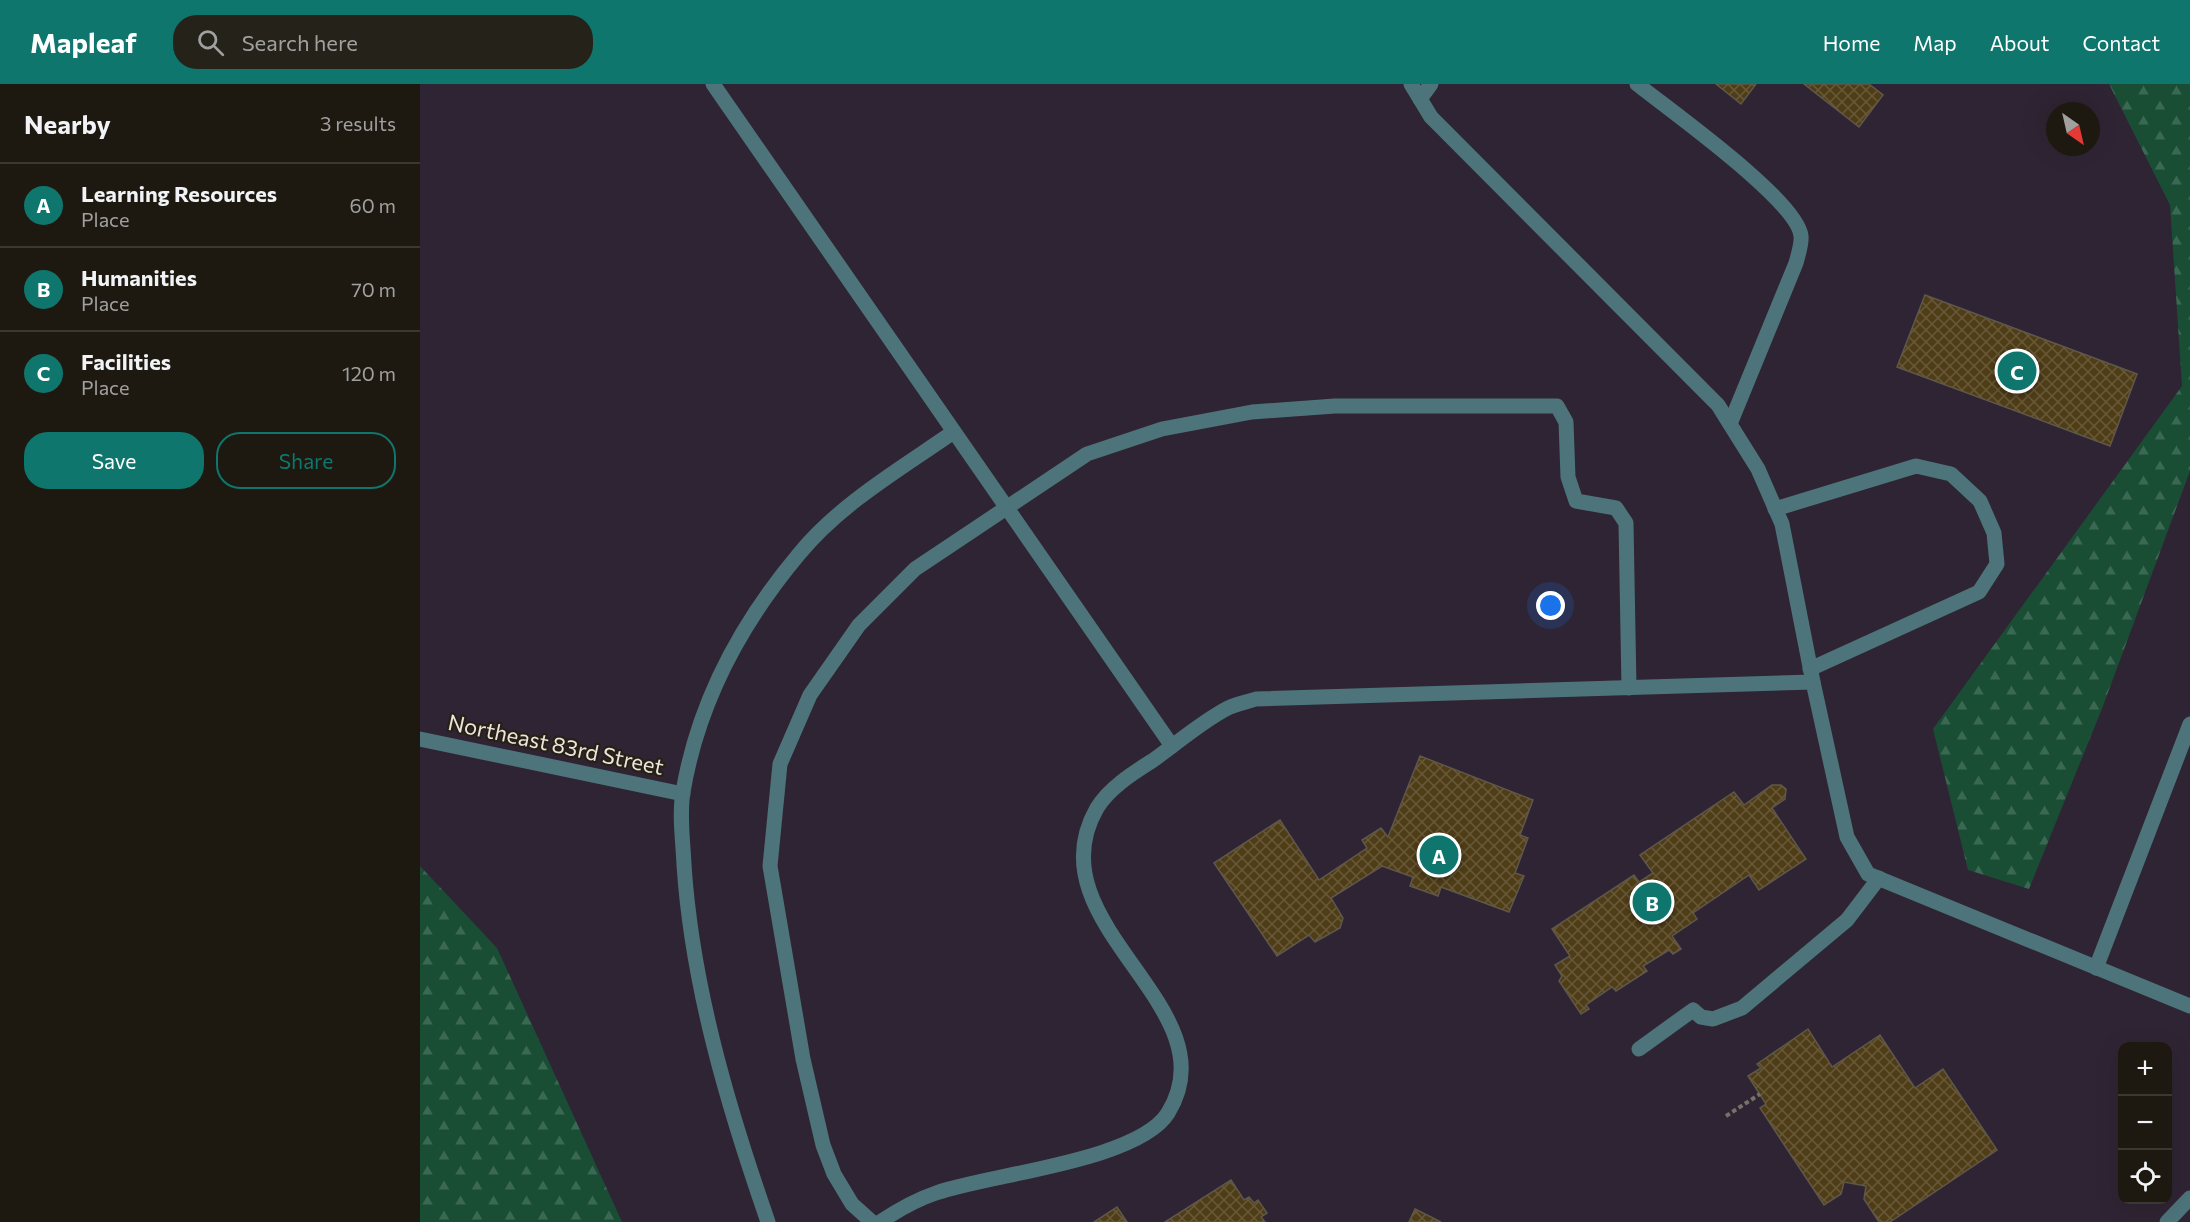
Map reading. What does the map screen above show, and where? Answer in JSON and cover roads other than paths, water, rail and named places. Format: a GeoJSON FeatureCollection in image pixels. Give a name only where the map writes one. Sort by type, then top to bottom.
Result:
{"type":"FeatureCollection","features":[{"type":"Feature","properties":{"kind":"street"},"geometry":{"type":"LineString","coordinates":[[713,84],[952,433],[1172,746]]}},
{"type":"Feature","properties":{"kind":"street"},"geometry":{"type":"LineString","coordinates":[[1411,84],[1431,117],[1718,405],[1758,469],[1782,524],[1811,676],[1847,837],[1868,873],[2190,1006]]}},
{"type":"Feature","properties":{"kind":"street"},"geometry":{"type":"LineString","coordinates":[[1420,99],[1431,84]]}},
{"type":"Feature","properties":{"kind":"street"},"geometry":{"type":"LineString","coordinates":[[1636,84],[1770,191],[1792,213],[1801,235],[1796,263],[1730,424]]}},
{"type":"Feature","properties":{"kind":"street"},"geometry":{"type":"LineString","coordinates":[[872,1222],[852,1204],[834,1174],[823,1144],[803,1059],[770,866],[780,764],[810,695],[859,625],[915,568],[1087,454],[1162,429],[1252,412],[1335,406],[1557,406],[1566,422],[1568,477],[1576,501],[1616,508],[1626,523],[1629,688]]}},
{"type":"Feature","properties":{"kind":"street"},"geometry":{"type":"LineString","coordinates":[[768,1222],[739,1140],[700,985],[687,905],[683,794],[697,735],[721,671],[753,615],[800,552],[854,502],[952,433]]}},
{"type":"Feature","properties":{"kind":"street"},"geometry":{"type":"LineString","coordinates":[[880,1222],[906,1204],[938,1192],[1109,1150],[1140,1138],[1167,1114],[1180,1086],[1181,1055],[1172,1025],[1093,902],[1083,870],[1086,837],[1098,807],[1124,780],[1227,708],[1256,699],[1629,688],[1811,676],[1979,592],[1997,564],[1994,533],[1980,501],[1951,474],[1916,466],[1775,509]]}},
{"type":"Feature","properties":{"kind":"street"},"geometry":{"type":"LineString","coordinates":[[2096,968],[2190,724]]}},
{"type":"Feature","properties":{"kind":"street","name":"Northeast 83rd Street"},"geometry":{"type":"LineString","coordinates":[[420,739],[683,794]]}},
{"type":"Feature","properties":{"kind":"street"},"geometry":{"type":"LineString","coordinates":[[1639,1049],[1693,1010],[1701,1017],[1713,1019],[1742,1008],[1847,920],[1879,878]]}},
{"type":"Feature","properties":{"kind":"street"},"geometry":{"type":"LineString","coordinates":[[2167,1222],[2190,1198]]}},
{"type":"Feature","properties":{"kind":"place","name":"Facilities"},"geometry":{"type":"Point","coordinates":[2017,371]}},
{"type":"Feature","properties":{"kind":"place","name":"Learning Resources"},"geometry":{"type":"Point","coordinates":[1439,855]}},
{"type":"Feature","properties":{"kind":"place","name":"Humanities"},"geometry":{"type":"Point","coordinates":[1652,902]}}]}
